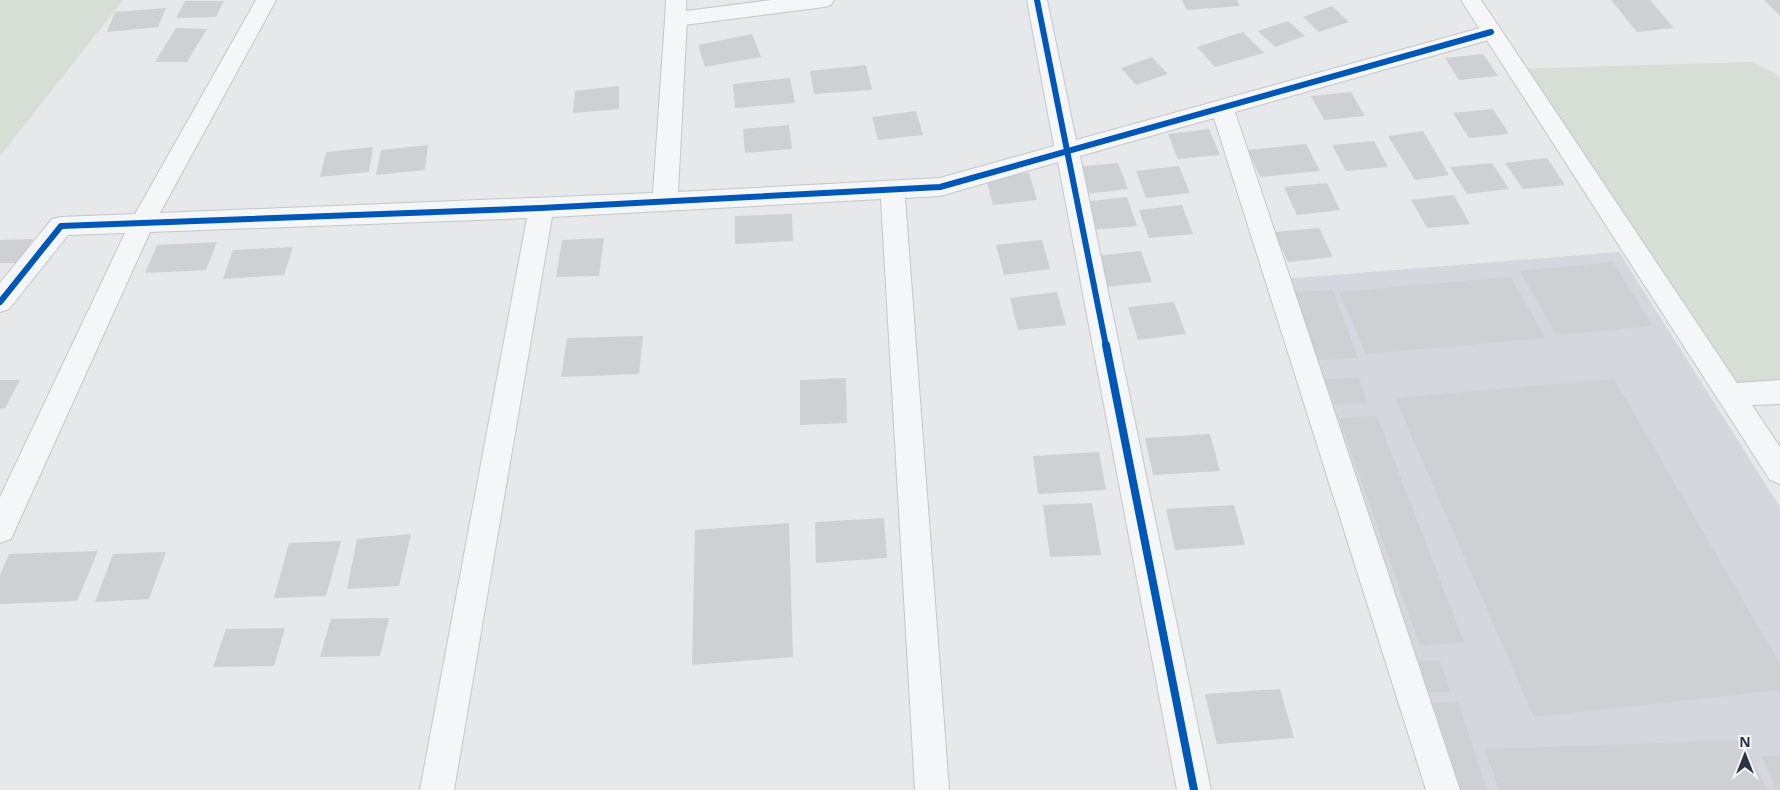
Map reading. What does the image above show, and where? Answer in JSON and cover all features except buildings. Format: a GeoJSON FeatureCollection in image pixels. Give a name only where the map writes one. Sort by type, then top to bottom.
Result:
{"type":"FeatureCollection","features":[{"type":"Feature","properties":{"kind":"street"},"geometry":{"type":"LineString","coordinates":[[0,529],[142,223],[266,0]]}},
{"type":"Feature","properties":{"kind":"street"},"geometry":{"type":"LineString","coordinates":[[665,200],[676,9],[824,0]]}},
{"type":"Feature","properties":{"kind":"street"},"geometry":{"type":"LineString","coordinates":[[1037,0],[1194,790]]}},
{"type":"Feature","properties":{"kind":"street"},"geometry":{"type":"LineString","coordinates":[[1471,0],[1780,472]]}},
{"type":"Feature","properties":{"kind":"street"},"geometry":{"type":"LineString","coordinates":[[0,302],[61,226],[541,208],[940,187],[1491,32]]}},
{"type":"Feature","properties":{"kind":"street"},"geometry":{"type":"LineString","coordinates":[[1222,108],[1443,790]]}},
{"type":"Feature","properties":{"kind":"street"},"geometry":{"type":"LineString","coordinates":[[892,189],[932,790]]}},
{"type":"Feature","properties":{"kind":"street"},"geometry":{"type":"LineString","coordinates":[[437,790],[541,208]]}},
{"type":"Feature","properties":{"kind":"street"},"geometry":{"type":"LineString","coordinates":[[1731,395],[1780,392]]}},
{"type":"Feature","properties":{"kind":"shaded area"},"geometry":{"type":"Polygon","coordinates":[[[0,0],[123,0],[0,156],[0,0]]]}},
{"type":"Feature","properties":{"kind":"shaded area"},"geometry":{"type":"Polygon","coordinates":[[[1752,62],[1777,74],[1780,78],[1780,391],[1731,395],[1516,69],[1752,62]]]}},
{"type":"Feature","properties":{"kind":"shaded area"},"geometry":{"type":"Polygon","coordinates":[[[1619,252],[1780,507],[1780,790],[1460,790],[1283,279],[1619,252]]]}},
{"type":"Feature","properties":{"kind":"cycle path"},"geometry":{"type":"LineString","coordinates":[[1037,0],[1194,790]]}},
{"type":"Feature","properties":{"kind":"cycle path"},"geometry":{"type":"LineString","coordinates":[[0,302],[61,226],[541,208],[940,187],[1491,32]]}}]}
